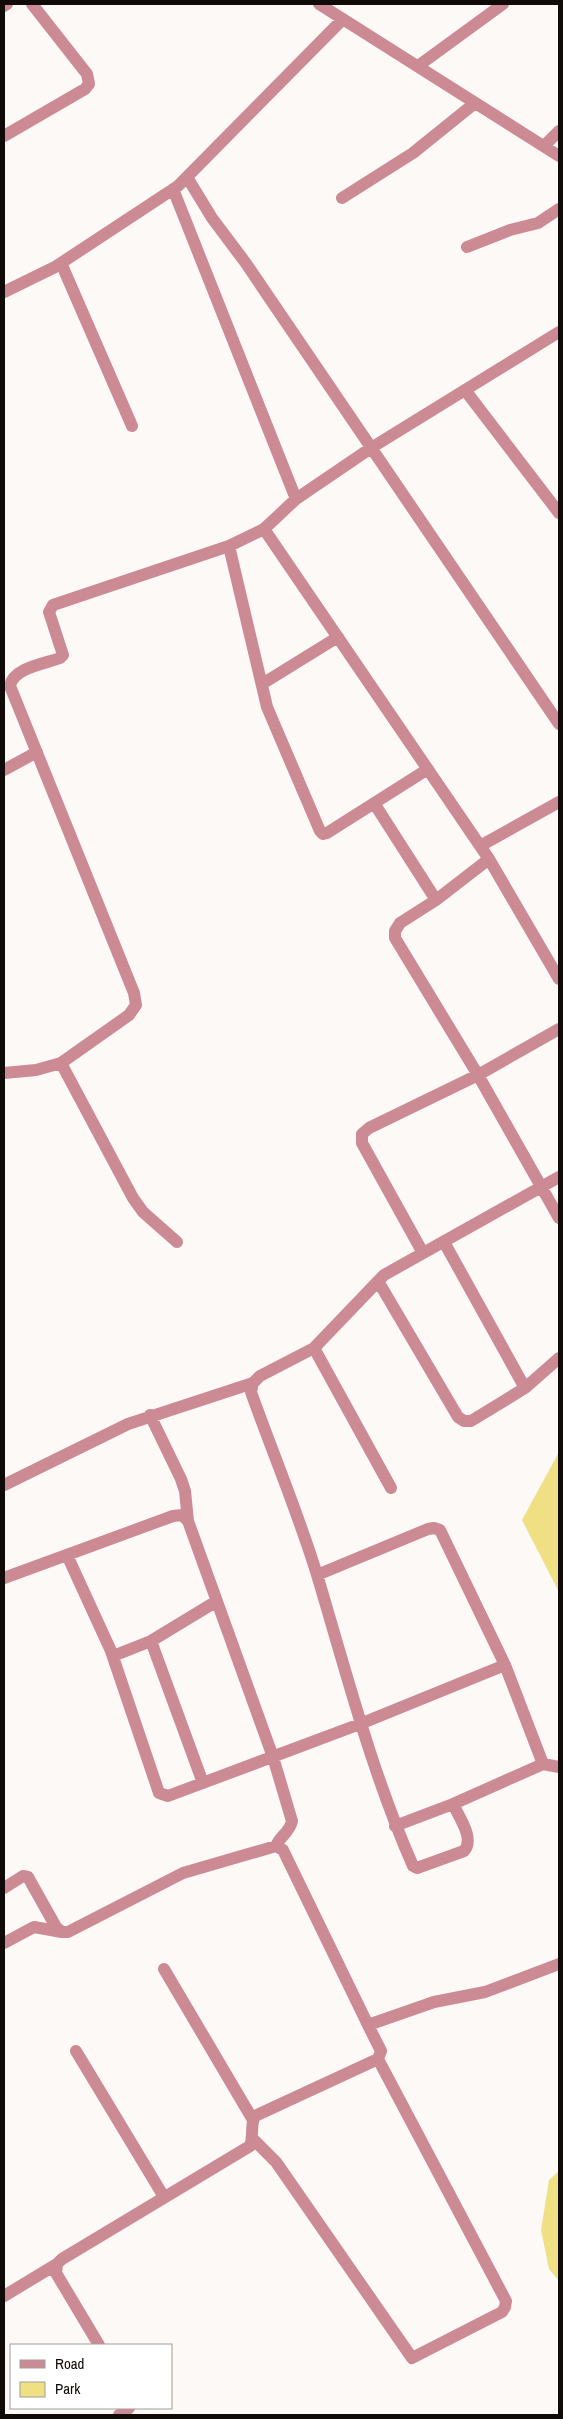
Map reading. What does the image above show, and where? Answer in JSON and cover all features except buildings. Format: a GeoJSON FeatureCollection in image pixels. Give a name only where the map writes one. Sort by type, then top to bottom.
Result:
{"type":"FeatureCollection","features":[{"type":"Feature","properties":{"kind":"street"},"geometry":{"type":"LineString","coordinates":[[4,136],[85,89],[88,84],[87,74],[32,4]]}},
{"type":"Feature","properties":{"kind":"street"},"geometry":{"type":"LineString","coordinates":[[319,4],[559,156]]}},
{"type":"Feature","properties":{"kind":"street"},"geometry":{"type":"LineString","coordinates":[[418,66],[503,4]]}},
{"type":"Feature","properties":{"kind":"street"},"geometry":{"type":"LineString","coordinates":[[4,292],[61,263],[173,189],[343,19]]}},
{"type":"Feature","properties":{"kind":"street"},"geometry":{"type":"LineString","coordinates":[[342,198],[413,153],[475,102]]}},
{"type":"Feature","properties":{"kind":"street"},"geometry":{"type":"LineString","coordinates":[[544,146],[559,131]]}},
{"type":"Feature","properties":{"kind":"street"},"geometry":{"type":"LineString","coordinates":[[187,177],[212,218],[559,724]]}},
{"type":"Feature","properties":{"kind":"street"},"geometry":{"type":"LineString","coordinates":[[173,189],[196,254],[296,498]]}},
{"type":"Feature","properties":{"kind":"street"},"geometry":{"type":"LineString","coordinates":[[467,247],[503,233],[538,223],[559,210]]}},
{"type":"Feature","properties":{"kind":"street"},"geometry":{"type":"LineString","coordinates":[[61,263],[132,426]]}},
{"type":"Feature","properties":{"kind":"street"},"geometry":{"type":"LineString","coordinates":[[4,1073],[36,1070],[61,1063],[129,1015],[136,1005],[134,994],[10,686],[11,678],[17,673],[60,658],[63,655],[49,612],[53,605],[229,546],[264,528],[296,498],[371,448],[559,332]]}},
{"type":"Feature","properties":{"kind":"street"},"geometry":{"type":"LineString","coordinates":[[465,390],[557,506]]}},
{"type":"Feature","properties":{"kind":"street"},"geometry":{"type":"LineString","coordinates":[[264,528],[489,859],[559,979]]}},
{"type":"Feature","properties":{"kind":"street"},"geometry":{"type":"LineString","coordinates":[[229,546],[267,707],[320,831],[323,834],[328,833],[428,769]]}},
{"type":"Feature","properties":{"kind":"street"},"geometry":{"type":"LineString","coordinates":[[262,684],[338,637]]}},
{"type":"Feature","properties":{"kind":"street"},"geometry":{"type":"LineString","coordinates":[[4,770],[37,752]]}},
{"type":"Feature","properties":{"kind":"street"},"geometry":{"type":"LineString","coordinates":[[480,846],[559,802]]}},
{"type":"Feature","properties":{"kind":"street"},"geometry":{"type":"LineString","coordinates":[[374,803],[436,900]]}},
{"type":"Feature","properties":{"kind":"street"},"geometry":{"type":"LineString","coordinates":[[489,859],[436,900],[400,923],[395,931],[395,938],[478,1075],[559,1218]]}},
{"type":"Feature","properties":{"kind":"street"},"geometry":{"type":"LineString","coordinates":[[423,1253],[362,1144],[362,1134],[368,1128],[478,1075],[559,1028]]}},
{"type":"Feature","properties":{"kind":"street"},"geometry":{"type":"LineString","coordinates":[[61,1063],[143,1212],[177,1242]]}},
{"type":"Feature","properties":{"kind":"street"},"geometry":{"type":"LineString","coordinates":[[4,1485],[128,1424],[150,1415],[253,1383],[260,1376],[314,1348],[384,1275],[559,1177]]}},
{"type":"Feature","properties":{"kind":"street"},"geometry":{"type":"LineString","coordinates":[[444,1242],[525,1388]]}},
{"type":"Feature","properties":{"kind":"street"},"geometry":{"type":"LineString","coordinates":[[378,1281],[458,1417],[464,1421],[471,1421],[525,1388],[559,1358]]}},
{"type":"Feature","properties":{"kind":"street"},"geometry":{"type":"LineString","coordinates":[[314,1348],[391,1488]]}},
{"type":"Feature","properties":{"kind":"street"},"geometry":{"type":"LineString","coordinates":[[253,1383],[251,1392],[317,1575],[360,1724],[395,1826],[413,1866],[417,1868],[464,1851],[468,1847],[469,1840],[453,1804]]}},
{"type":"Feature","properties":{"kind":"street"},"geometry":{"type":"LineString","coordinates":[[150,1415],[181,1478],[185,1491],[188,1520],[273,1757],[292,1822],[291,1827],[280,1838],[276,1846]]}},
{"type":"Feature","properties":{"kind":"street"},"geometry":{"type":"LineString","coordinates":[[4,1578],[173,1516],[182,1516],[188,1520]]}},
{"type":"Feature","properties":{"kind":"street"},"geometry":{"type":"LineString","coordinates":[[317,1575],[428,1529],[440,1530],[505,1665],[543,1764]]}},
{"type":"Feature","properties":{"kind":"street"},"geometry":{"type":"LineString","coordinates":[[67,1555],[113,1656],[159,1793],[168,1796],[360,1724],[505,1665]]}},
{"type":"Feature","properties":{"kind":"street"},"geometry":{"type":"LineString","coordinates":[[113,1656],[150,1641],[217,1601]]}},
{"type":"Feature","properties":{"kind":"street"},"geometry":{"type":"LineString","coordinates":[[150,1641],[203,1783]]}},
{"type":"Feature","properties":{"kind":"street"},"geometry":{"type":"LineString","coordinates":[[395,1826],[453,1804],[543,1764],[559,1767]]}},
{"type":"Feature","properties":{"kind":"street"},"geometry":{"type":"LineString","coordinates":[[4,1943],[34,1927],[68,1932],[183,1873],[276,1846],[283,1850],[381,2051],[378,2058],[255,2116],[253,2120]]}},
{"type":"Feature","properties":{"kind":"street"},"geometry":{"type":"LineString","coordinates":[[4,1888],[23,1876],[28,1877],[56,1927],[62,1932]]}},
{"type":"Feature","properties":{"kind":"street"},"geometry":{"type":"LineString","coordinates":[[368,2025],[434,2002],[485,1992],[559,1964]]}},
{"type":"Feature","properties":{"kind":"street"},"geometry":{"type":"LineString","coordinates":[[4,2296],[250,2146],[253,2139],[253,2120],[164,1969]]}},
{"type":"Feature","properties":{"kind":"street"},"geometry":{"type":"LineString","coordinates":[[76,2051],[164,2197]]}},
{"type":"Feature","properties":{"kind":"street"},"geometry":{"type":"LineString","coordinates":[[253,2139],[276,2162],[412,2358],[502,2312],[506,2302],[378,2058]]}},
{"type":"Feature","properties":{"kind":"street"},"geometry":{"type":"LineString","coordinates":[[57,2264],[56,2273],[98,2344]]}},
{"type":"Feature","properties":{"kind":"green space"},"geometry":{"type":"Polygon","coordinates":[[[559,1452],[559,1592],[522,1520],[559,1452]]]}},
{"type":"Feature","properties":{"kind":"green space"},"geometry":{"type":"Polygon","coordinates":[[[559,2171],[559,2281],[549,2269],[541,2230],[549,2180],[559,2171]]]}}]}
